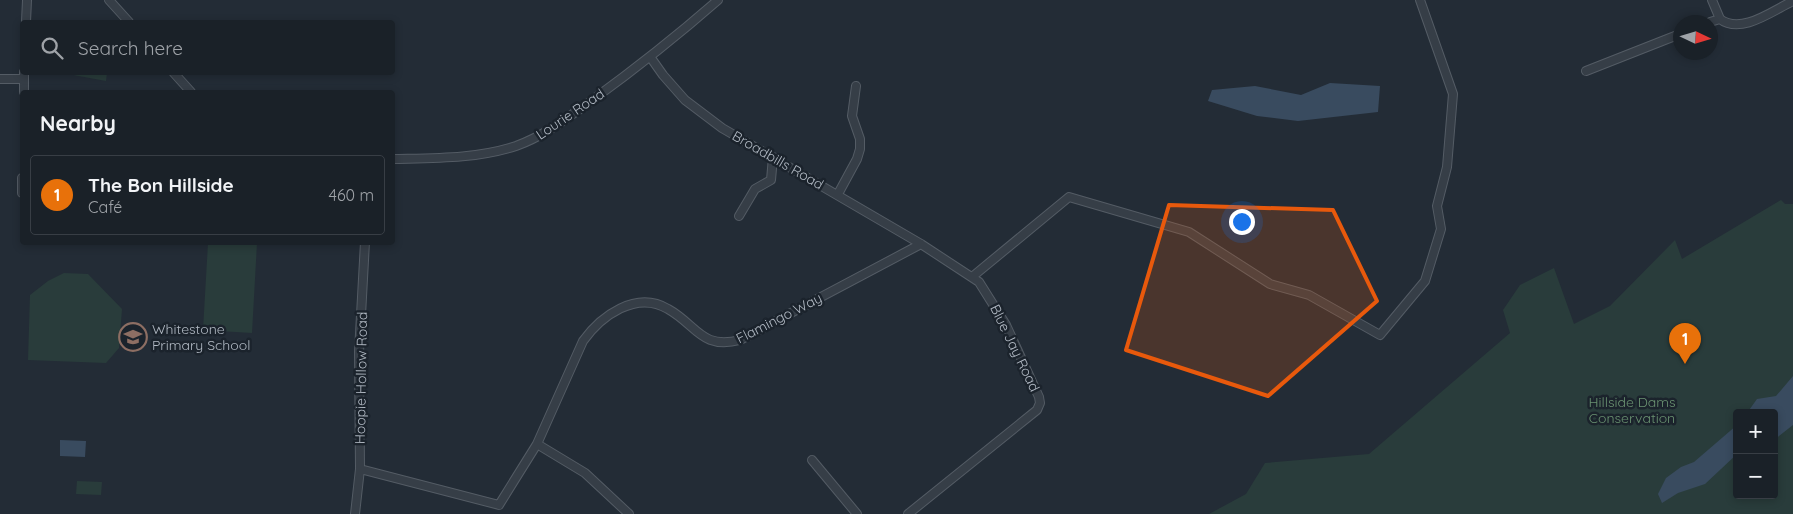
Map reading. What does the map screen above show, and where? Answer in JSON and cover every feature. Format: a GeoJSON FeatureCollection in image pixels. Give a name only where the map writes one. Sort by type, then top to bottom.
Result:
{"type":"FeatureCollection","features":[{"type":"Feature","properties":{"kind":"street"},"geometry":{"type":"LineString","coordinates":[[26,20],[27,0]]}},
{"type":"Feature","properties":{"kind":"street"},"geometry":{"type":"LineString","coordinates":[[109,0],[127,20]]}},
{"type":"Feature","properties":{"kind":"street","name":"Lourie Road"},"geometry":{"type":"LineString","coordinates":[[395,159],[457,158],[498,151],[531,140],[552,130],[651,58],[718,0]]}},
{"type":"Feature","properties":{"kind":"street"},"geometry":{"type":"LineString","coordinates":[[972,277],[1069,197],[1189,232],[1270,284],[1309,294],[1380,335],[1425,281],[1441,229],[1437,206],[1448,167],[1453,94],[1420,0]]}},
{"type":"Feature","properties":{"kind":"street"},"geometry":{"type":"LineString","coordinates":[[1712,0],[1720,19],[1728,24],[1739,25],[1793,1]]}},
{"type":"Feature","properties":{"kind":"street"},"geometry":{"type":"LineString","coordinates":[[1586,71],[1673,37]]}},
{"type":"Feature","properties":{"kind":"street","name":"Broadbills Road"},"geometry":{"type":"LineString","coordinates":[[651,58],[662,75],[699,112],[722,128],[921,244]]}},
{"type":"Feature","properties":{"kind":"street"},"geometry":{"type":"LineString","coordinates":[[176,75],[189,90]]}},
{"type":"Feature","properties":{"kind":"street"},"geometry":{"type":"LineString","coordinates":[[0,79],[24,76],[24,90]]}},
{"type":"Feature","properties":{"kind":"street"},"geometry":{"type":"LineString","coordinates":[[838,194],[857,159],[860,149],[860,139],[852,116],[856,86]]}},
{"type":"Feature","properties":{"kind":"street"},"geometry":{"type":"LineString","coordinates":[[739,216],[755,189],[771,180],[774,157]]}},
{"type":"Feature","properties":{"kind":"street","name":"Blue Jay Road"},"geometry":{"type":"LineString","coordinates":[[908,514],[1037,410],[1040,404],[1006,325],[985,289],[972,277],[921,244]]}},
{"type":"Feature","properties":{"kind":"street","name":"Flamingo Way"},"geometry":{"type":"LineString","coordinates":[[499,505],[537,444],[583,341],[592,327],[606,316],[623,307],[645,303],[667,308],[704,337],[720,344],[740,340],[921,244]]}},
{"type":"Feature","properties":{"kind":"street","name":"Hoopie Hollow Road"},"geometry":{"type":"LineString","coordinates":[[355,514],[360,469],[359,352],[365,245]]}},
{"type":"Feature","properties":{"kind":"street"},"geometry":{"type":"LineString","coordinates":[[537,444],[586,474],[629,514]]}},
{"type":"Feature","properties":{"kind":"street"},"geometry":{"type":"LineString","coordinates":[[812,460],[857,514]]}},
{"type":"Feature","properties":{"kind":"street"},"geometry":{"type":"LineString","coordinates":[[360,469],[499,505],[499,514]]}},
{"type":"Feature","properties":{"kind":"highlighted area"},"geometry":{"type":"Polygon","coordinates":[[[1169,205],[1333,210],[1377,301],[1268,396],[1126,350],[1169,205]]]}},
{"type":"Feature","properties":{"kind":"green space"},"geometry":{"type":"Polygon","coordinates":[[[73,75],[107,75],[106,81],[73,75]]]}},
{"type":"Feature","properties":{"kind":"green space","name":"Hillside Dams Conservation"},"geometry":{"type":"Polygon","coordinates":[[[1781,200],[1785,204],[1793,204],[1793,514],[1209,514],[1246,494],[1265,463],[1369,454],[1510,333],[1503,310],[1520,285],[1554,268],[1574,324],[1610,306],[1675,240],[1682,259],[1781,200]]]}},
{"type":"Feature","properties":{"kind":"green space"},"geometry":{"type":"Polygon","coordinates":[[[208,245],[257,245],[252,333],[203,330],[208,245]]]}},
{"type":"Feature","properties":{"kind":"green space"},"geometry":{"type":"Polygon","coordinates":[[[64,273],[88,274],[122,309],[119,348],[106,363],[28,360],[30,295],[48,281],[64,273]]]}},
{"type":"Feature","properties":{"kind":"green space"},"geometry":{"type":"Polygon","coordinates":[[[77,481],[102,482],[101,495],[76,494],[77,481]]]}},
{"type":"Feature","properties":{"kind":"water"},"geometry":{"type":"Polygon","coordinates":[[[1330,83],[1380,86],[1378,112],[1298,121],[1257,116],[1208,101],[1212,90],[1255,86],[1301,95],[1330,83]]]}},
{"type":"Feature","properties":{"kind":"water"},"geometry":{"type":"Polygon","coordinates":[[[1793,376],[1793,425],[1778,437],[1778,409],[1750,409],[1757,399],[1776,396],[1793,376]]]}},
{"type":"Feature","properties":{"kind":"water"},"geometry":{"type":"Polygon","coordinates":[[[1733,428],[1733,458],[1705,484],[1678,493],[1662,503],[1658,494],[1666,478],[1681,467],[1694,462],[1733,428]]]}},
{"type":"Feature","properties":{"kind":"water"},"geometry":{"type":"Polygon","coordinates":[[[60,440],[86,441],[85,457],[60,456],[60,440]]]}},
{"type":"Feature","properties":{"kind":"place","name":"Whitestone Primary School"},"geometry":{"type":"Point","coordinates":[133,337]}},
{"type":"Feature","properties":{"kind":"place","name":"The Bon Hillside"},"geometry":{"type":"Point","coordinates":[1685,364]}}]}
